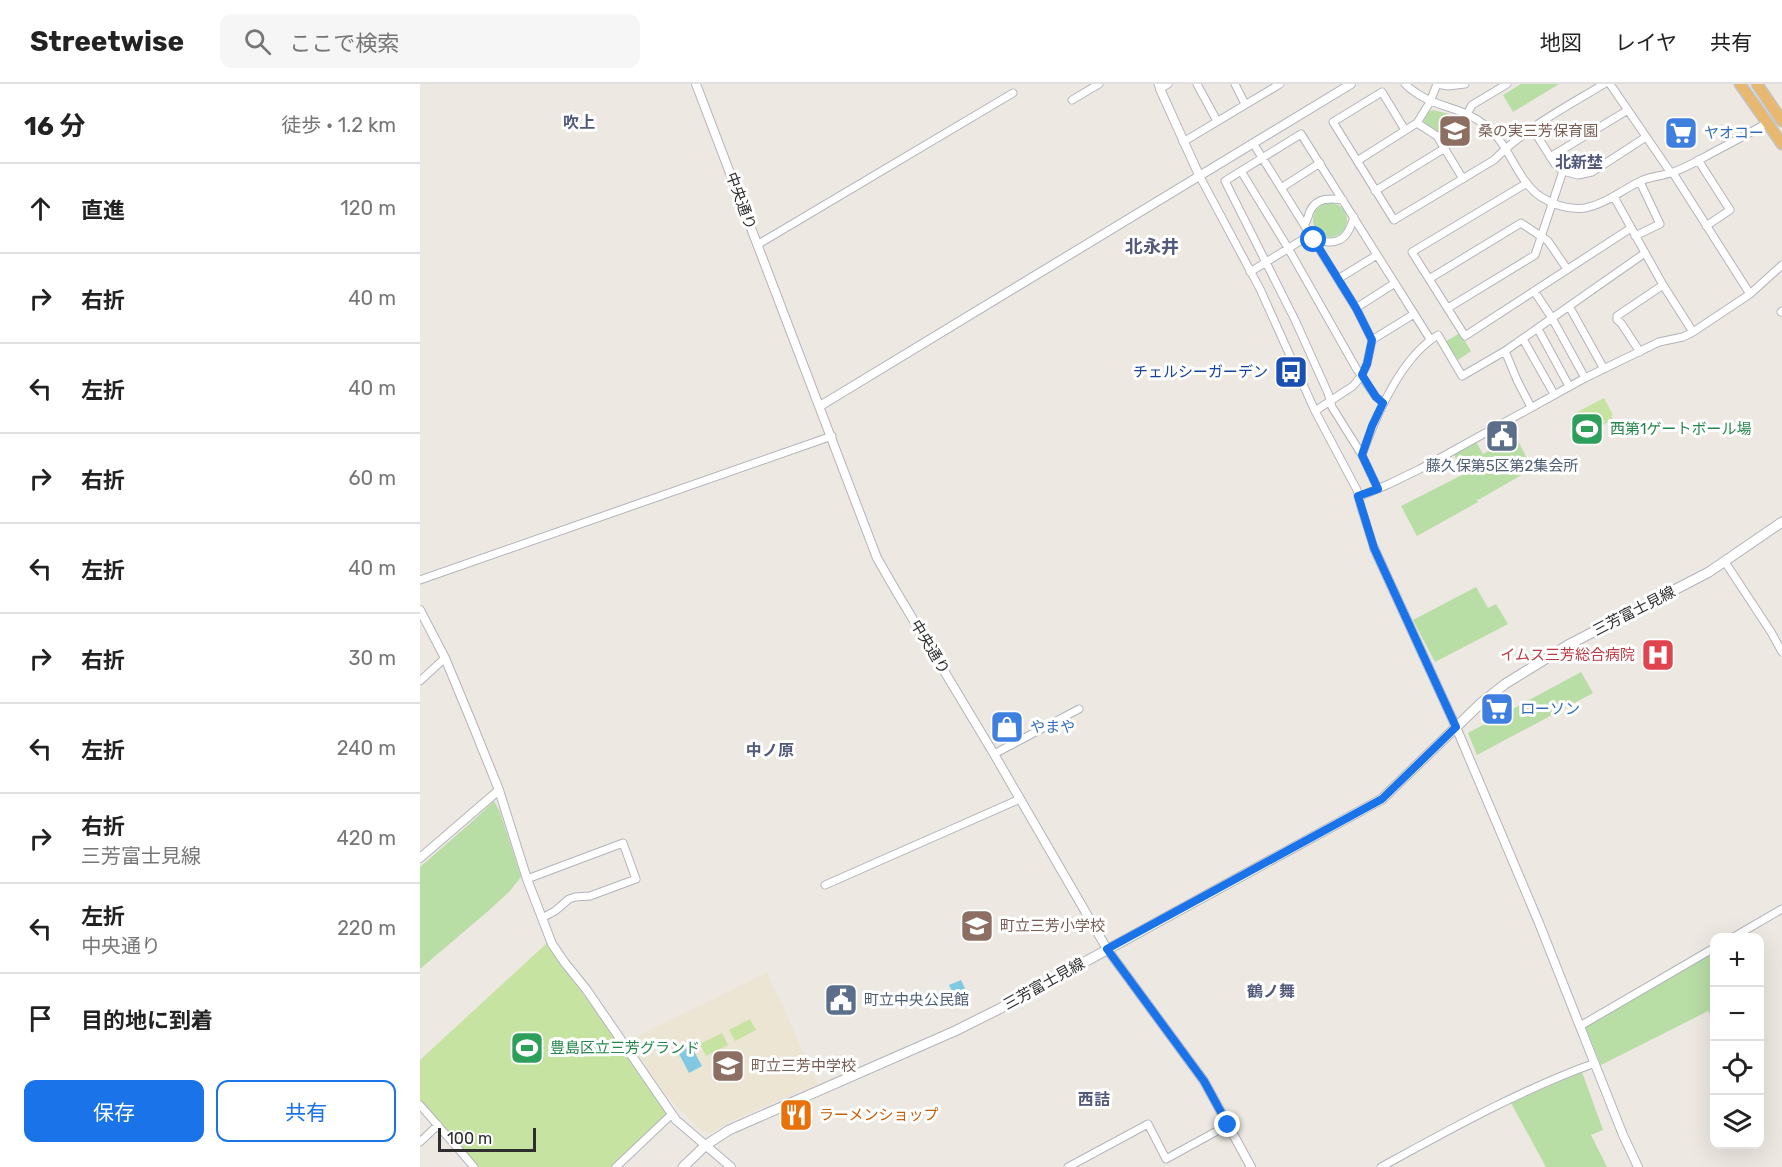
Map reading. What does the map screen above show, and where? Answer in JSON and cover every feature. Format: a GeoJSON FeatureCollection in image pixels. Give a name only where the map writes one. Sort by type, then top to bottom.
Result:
{"type":"FeatureCollection","features":[{"type":"Feature","properties":{"kind":"highway"},"geometry":{"type":"LineString","coordinates":[[1740,84],[1782,144]]}},
{"type":"Feature","properties":{"kind":"highway"},"geometry":{"type":"LineString","coordinates":[[1757,84],[1780,114]]}},
{"type":"Feature","properties":{"kind":"main road","name":"三芳富士見線"},"geometry":{"type":"LineString","coordinates":[[683,1167],[706,1145],[729,1131],[990,1014],[1382,799],[1481,703],[1505,684],[1568,645],[1725,562],[1782,522]]}},
{"type":"Feature","properties":{"kind":"street","name":"中央通り"},"geometry":{"type":"LineString","coordinates":[[696,84],[877,558],[1107,949],[1204,1081],[1251,1167]]}},
{"type":"Feature","properties":{"kind":"street"},"geometry":{"type":"LineString","coordinates":[[1072,100],[1099,84]]}},
{"type":"Feature","properties":{"kind":"street"},"geometry":{"type":"LineString","coordinates":[[1197,84],[1217,121]]}},
{"type":"Feature","properties":{"kind":"street"},"geometry":{"type":"LineString","coordinates":[[1235,84],[1245,104]]}},
{"type":"Feature","properties":{"kind":"street"},"geometry":{"type":"LineString","coordinates":[[1183,142],[1280,84]]}},
{"type":"Feature","properties":{"kind":"street"},"geometry":{"type":"LineString","coordinates":[[820,406],[1351,84]]}},
{"type":"Feature","properties":{"kind":"street"},"geometry":{"type":"LineString","coordinates":[[1405,84],[1416,95],[1467,114],[1488,127],[1506,148],[1535,193],[1567,208],[1597,205],[1654,176],[1672,173],[1767,123]]}},
{"type":"Feature","properties":{"kind":"street"},"geometry":{"type":"LineString","coordinates":[[1357,161],[1417,123],[1430,102],[1437,84],[1448,86],[1465,84]]}},
{"type":"Feature","properties":{"kind":"street"},"geometry":{"type":"LineString","coordinates":[[1467,114],[1472,105],[1507,84]]}},
{"type":"Feature","properties":{"kind":"street"},"geometry":{"type":"LineString","coordinates":[[1405,130],[1382,92],[1333,122],[1394,220],[1494,160],[1532,128],[1604,84]]}},
{"type":"Feature","properties":{"kind":"street"},"geometry":{"type":"LineString","coordinates":[[1610,84],[1672,173],[1750,294]]}},
{"type":"Feature","properties":{"kind":"street"},"geometry":{"type":"LineString","coordinates":[[1162,86],[1183,142],[1271,314],[1314,411],[1357,490],[1374,548],[1456,727],[1638,1167]]}},
{"type":"Feature","properties":{"kind":"street"},"geometry":{"type":"LineString","coordinates":[[757,245],[1013,93]]}},
{"type":"Feature","properties":{"kind":"street"},"geometry":{"type":"LineString","coordinates":[[1550,157],[1628,110]]}},
{"type":"Feature","properties":{"kind":"street"},"geometry":{"type":"LineString","coordinates":[[1417,123],[1437,136],[1462,179]]}},
{"type":"Feature","properties":{"kind":"street"},"geometry":{"type":"LineString","coordinates":[[1532,128],[1550,157],[1563,171],[1570,174],[1585,175],[1646,137]]}},
{"type":"Feature","properties":{"kind":"street"},"geometry":{"type":"LineString","coordinates":[[1378,489],[1362,455],[1330,401],[1295,320],[1225,181],[1301,134],[1430,339]]}},
{"type":"Feature","properties":{"kind":"street"},"geometry":{"type":"LineString","coordinates":[[1253,143],[1356,308],[1372,340],[1362,375],[1353,386],[1314,411]]}},
{"type":"Feature","properties":{"kind":"street"},"geometry":{"type":"LineString","coordinates":[[1375,191],[1445,148]]}},
{"type":"Feature","properties":{"kind":"street"},"geometry":{"type":"LineString","coordinates":[[1698,160],[1730,210],[1706,226]]}},
{"type":"Feature","properties":{"kind":"street"},"geometry":{"type":"LineString","coordinates":[[1281,188],[1320,163]]}},
{"type":"Feature","properties":{"kind":"street"},"geometry":{"type":"LineString","coordinates":[[1241,171],[1356,368],[1376,397],[1383,403]]}},
{"type":"Feature","properties":{"kind":"street"},"geometry":{"type":"LineString","coordinates":[[1448,308],[1535,255],[1563,171]]}},
{"type":"Feature","properties":{"kind":"street"},"geometry":{"type":"LineString","coordinates":[[1635,236],[1660,224],[1640,182]]}},
{"type":"Feature","properties":{"kind":"street"},"geometry":{"type":"LineString","coordinates":[[1527,183],[1412,252],[1465,336],[1631,228]]}},
{"type":"Feature","properties":{"kind":"street"},"geometry":{"type":"LineString","coordinates":[[1614,196],[1663,285],[1694,332]]}},
{"type":"Feature","properties":{"kind":"street"},"geometry":{"type":"LineString","coordinates":[[1304,225],[1311,210],[1319,201],[1331,198],[1343,200]]}},
{"type":"Feature","properties":{"kind":"street"},"geometry":{"type":"LineString","coordinates":[[1250,272],[1288,248],[1312,238],[1329,242],[1340,240],[1348,232],[1354,217]]}},
{"type":"Feature","properties":{"kind":"street"},"geometry":{"type":"LineString","coordinates":[[1429,279],[1521,223],[1553,247],[1567,269]]}},
{"type":"Feature","properties":{"kind":"street"},"geometry":{"type":"LineString","coordinates":[[1362,455],[1372,426],[1399,375],[1430,339],[1438,335],[1462,376],[1538,329],[1645,253]]}},
{"type":"Feature","properties":{"kind":"street"},"geometry":{"type":"LineString","coordinates":[[1338,279],[1377,255]]}},
{"type":"Feature","properties":{"kind":"street"},"geometry":{"type":"LineString","coordinates":[[1358,496],[1428,465],[1585,378],[1665,340],[1683,337],[1694,332],[1750,294],[1782,265]]}},
{"type":"Feature","properties":{"kind":"street"},"geometry":{"type":"LineString","coordinates":[[1356,308],[1395,283]]}},
{"type":"Feature","properties":{"kind":"street"},"geometry":{"type":"LineString","coordinates":[[1640,352],[1617,320],[1617,316],[1663,285]]}},
{"type":"Feature","properties":{"kind":"street"},"geometry":{"type":"LineString","coordinates":[[1534,291],[1552,318],[1585,378]]}},
{"type":"Feature","properties":{"kind":"street"},"geometry":{"type":"LineString","coordinates":[[1569,306],[1604,369]]}},
{"type":"Feature","properties":{"kind":"street"},"geometry":{"type":"LineString","coordinates":[[1372,340],[1414,314]]}},
{"type":"Feature","properties":{"kind":"street"},"geometry":{"type":"LineString","coordinates":[[1538,329],[1569,386]]}},
{"type":"Feature","properties":{"kind":"street"},"geometry":{"type":"LineString","coordinates":[[1523,339],[1554,394]]}},
{"type":"Feature","properties":{"kind":"street"},"geometry":{"type":"LineString","coordinates":[[1505,351],[1531,407]]}},
{"type":"Feature","properties":{"kind":"street"},"geometry":{"type":"LineString","coordinates":[[420,579],[832,436]]}},
{"type":"Feature","properties":{"kind":"street"},"geometry":{"type":"LineString","coordinates":[[1725,562],[1782,652]]}},
{"type":"Feature","properties":{"kind":"street"},"geometry":{"type":"LineString","coordinates":[[420,610],[445,658],[499,790],[527,879],[552,944],[586,989],[676,1120],[731,1167]]}},
{"type":"Feature","properties":{"kind":"street"},"geometry":{"type":"LineString","coordinates":[[420,681],[445,658]]}},
{"type":"Feature","properties":{"kind":"street"},"geometry":{"type":"LineString","coordinates":[[994,754],[1078,709]]}},
{"type":"Feature","properties":{"kind":"street"},"geometry":{"type":"LineString","coordinates":[[420,858],[499,790]]}},
{"type":"Feature","properties":{"kind":"street"},"geometry":{"type":"LineString","coordinates":[[825,885],[1020,798]]}},
{"type":"Feature","properties":{"kind":"street"},"geometry":{"type":"LineString","coordinates":[[527,879],[623,843],[636,879],[590,896],[569,899],[542,918]]}},
{"type":"Feature","properties":{"kind":"street"},"geometry":{"type":"LineString","coordinates":[[1741,933],[1782,909]]}},
{"type":"Feature","properties":{"kind":"street"},"geometry":{"type":"LineString","coordinates":[[1580,1026],[1710,950]]}},
{"type":"Feature","properties":{"kind":"street"},"geometry":{"type":"LineString","coordinates":[[1381,1167],[1488,1109],[1595,1063]]}},
{"type":"Feature","properties":{"kind":"street"},"geometry":{"type":"LineString","coordinates":[[420,1105],[474,1167]]}},
{"type":"Feature","properties":{"kind":"street"},"geometry":{"type":"LineString","coordinates":[[616,1167],[672,1114]]}},
{"type":"Feature","properties":{"kind":"street"},"geometry":{"type":"LineString","coordinates":[[1068,1167],[1148,1124],[1166,1159],[1228,1125]]}},
{"type":"Feature","properties":{"kind":"street"},"geometry":{"type":"LineString","coordinates":[[420,1142],[438,1125]]}},
{"type":"Feature","properties":{"kind":"shaded area","name":"町立三芳中学校"},"geometry":{"type":"Polygon","coordinates":[[[767,972],[818,1084],[729,1122],[712,1132],[701,1131],[665,1094],[628,1041],[767,972]]]}},
{"type":"Feature","properties":{"kind":"green space"},"geometry":{"type":"Polygon","coordinates":[[[1521,84],[1559,84],[1513,112],[1503,95],[1521,84]]]}},
{"type":"Feature","properties":{"kind":"green space"},"geometry":{"type":"Polygon","coordinates":[[[1433,110],[1453,115],[1449,129],[1440,134],[1425,125],[1424,120],[1428,112],[1433,110]]]}},
{"type":"Feature","properties":{"kind":"green space"},"geometry":{"type":"Polygon","coordinates":[[[1330,203],[1342,208],[1347,220],[1342,232],[1330,237],[1318,232],[1313,220],[1318,208],[1330,203]]]}},
{"type":"Feature","properties":{"kind":"green space"},"geometry":{"type":"Polygon","coordinates":[[[1460,333],[1471,351],[1458,360],[1445,342],[1460,333]]]}},
{"type":"Feature","properties":{"kind":"green space","name":"西第1ゲートボール場"},"geometry":{"type":"Polygon","coordinates":[[[1604,398],[1613,419],[1582,439],[1571,419],[1577,412],[1604,398]]]}},
{"type":"Feature","properties":{"kind":"green space"},"geometry":{"type":"Polygon","coordinates":[[[1516,436],[1532,469],[1478,500],[1476,498],[1478,502],[1417,536],[1401,506],[1464,474],[1453,453],[1476,442],[1483,454],[1516,436]]]}},
{"type":"Feature","properties":{"kind":"green space"},"geometry":{"type":"Polygon","coordinates":[[[1476,587],[1488,608],[1496,604],[1508,624],[1435,662],[1413,620],[1476,587]]]}},
{"type":"Feature","properties":{"kind":"green space"},"geometry":{"type":"Polygon","coordinates":[[[1581,672],[1593,693],[1477,755],[1468,733],[1581,672]]]}},
{"type":"Feature","properties":{"kind":"green space"},"geometry":{"type":"Polygon","coordinates":[[[494,801],[500,812],[521,877],[509,892],[420,969],[420,867],[494,801]]]}},
{"type":"Feature","properties":{"kind":"green space","name":"豊島区立三芳グランド"},"geometry":{"type":"Polygon","coordinates":[[[547,943],[666,1113],[666,1117],[613,1167],[476,1167],[420,1101],[420,1060],[547,943]]]}},
{"type":"Feature","properties":{"kind":"green space"},"geometry":{"type":"Polygon","coordinates":[[[1710,953],[1710,1014],[1708,1011],[1601,1065],[1585,1026],[1710,953]]]}},
{"type":"Feature","properties":{"kind":"green space"},"geometry":{"type":"Polygon","coordinates":[[[750,1019],[756,1030],[735,1041],[729,1030],[750,1019]]]}},
{"type":"Feature","properties":{"kind":"green space"},"geometry":{"type":"Polygon","coordinates":[[[722,1033],[728,1045],[706,1056],[700,1044],[722,1033]]]}},
{"type":"Feature","properties":{"kind":"green space"},"geometry":{"type":"Polygon","coordinates":[[[1582,1072],[1603,1130],[1591,1135],[1607,1167],[1546,1167],[1511,1103],[1582,1072]]]}},
{"type":"Feature","properties":{"kind":"water"},"geometry":{"type":"Polygon","coordinates":[[[961,980],[971,1002],[960,1007],[949,985],[961,980]]]}},
{"type":"Feature","properties":{"kind":"water"},"geometry":{"type":"Polygon","coordinates":[[[690,1044],[702,1066],[689,1073],[677,1050],[690,1044]]]}},
{"type":"Feature","properties":{"kind":"place","name":"桑の実三芳保育園"},"geometry":{"type":"Point","coordinates":[1455,131]}},
{"type":"Feature","properties":{"kind":"place","name":"ヤオコー"},"geometry":{"type":"Point","coordinates":[1681,133]}},
{"type":"Feature","properties":{"kind":"place","name":"チェルシーガーデン"},"geometry":{"type":"Point","coordinates":[1291,372]}},
{"type":"Feature","properties":{"kind":"place","name":"西第1ゲートボール場"},"geometry":{"type":"Point","coordinates":[1587,429]}},
{"type":"Feature","properties":{"kind":"place","name":"藤久保第5区第2集会所"},"geometry":{"type":"Point","coordinates":[1502,436]}},
{"type":"Feature","properties":{"kind":"place","name":"イムス三芳総合病院"},"geometry":{"type":"Point","coordinates":[1658,655]}},
{"type":"Feature","properties":{"kind":"place","name":"ローソン"},"geometry":{"type":"Point","coordinates":[1497,709]}},
{"type":"Feature","properties":{"kind":"place","name":"やまや"},"geometry":{"type":"Point","coordinates":[1007,727]}},
{"type":"Feature","properties":{"kind":"place","name":"町立三芳小学校"},"geometry":{"type":"Point","coordinates":[977,926]}},
{"type":"Feature","properties":{"kind":"place","name":"町立中央公民館"},"geometry":{"type":"Point","coordinates":[841,1000]}},
{"type":"Feature","properties":{"kind":"place","name":"豊島区立三芳グランド"},"geometry":{"type":"Point","coordinates":[527,1048]}},
{"type":"Feature","properties":{"kind":"place","name":"町立三芳中学校"},"geometry":{"type":"Point","coordinates":[728,1066]}},
{"type":"Feature","properties":{"kind":"place","name":"ラーメンショップ"},"geometry":{"type":"Point","coordinates":[796,1115]}},
{"type":"Feature","properties":{"kind":"district","name":"吹上"},"geometry":{"type":"Point","coordinates":[579,122]}},
{"type":"Feature","properties":{"kind":"district","name":"北新埜"},"geometry":{"type":"Point","coordinates":[1579,162]}},
{"type":"Feature","properties":{"kind":"district","name":"北永井"},"geometry":{"type":"Point","coordinates":[1152,247]}},
{"type":"Feature","properties":{"kind":"district","name":"中ノ原"},"geometry":{"type":"Point","coordinates":[770,750]}},
{"type":"Feature","properties":{"kind":"district","name":"鶴ノ舞"},"geometry":{"type":"Point","coordinates":[1271,991]}},
{"type":"Feature","properties":{"kind":"district","name":"西詰"},"geometry":{"type":"Point","coordinates":[1094,1099]}},
{"type":"Feature","properties":{"kind":"route"},"geometry":{"type":"LineString","coordinates":[[1228,1125],[1204,1081],[1107,949],[1382,799],[1456,727],[1374,548],[1365,522],[1358,496],[1378,489],[1362,455],[1383,403],[1376,397],[1362,375],[1372,340],[1356,308],[1314,240]]}}]}
